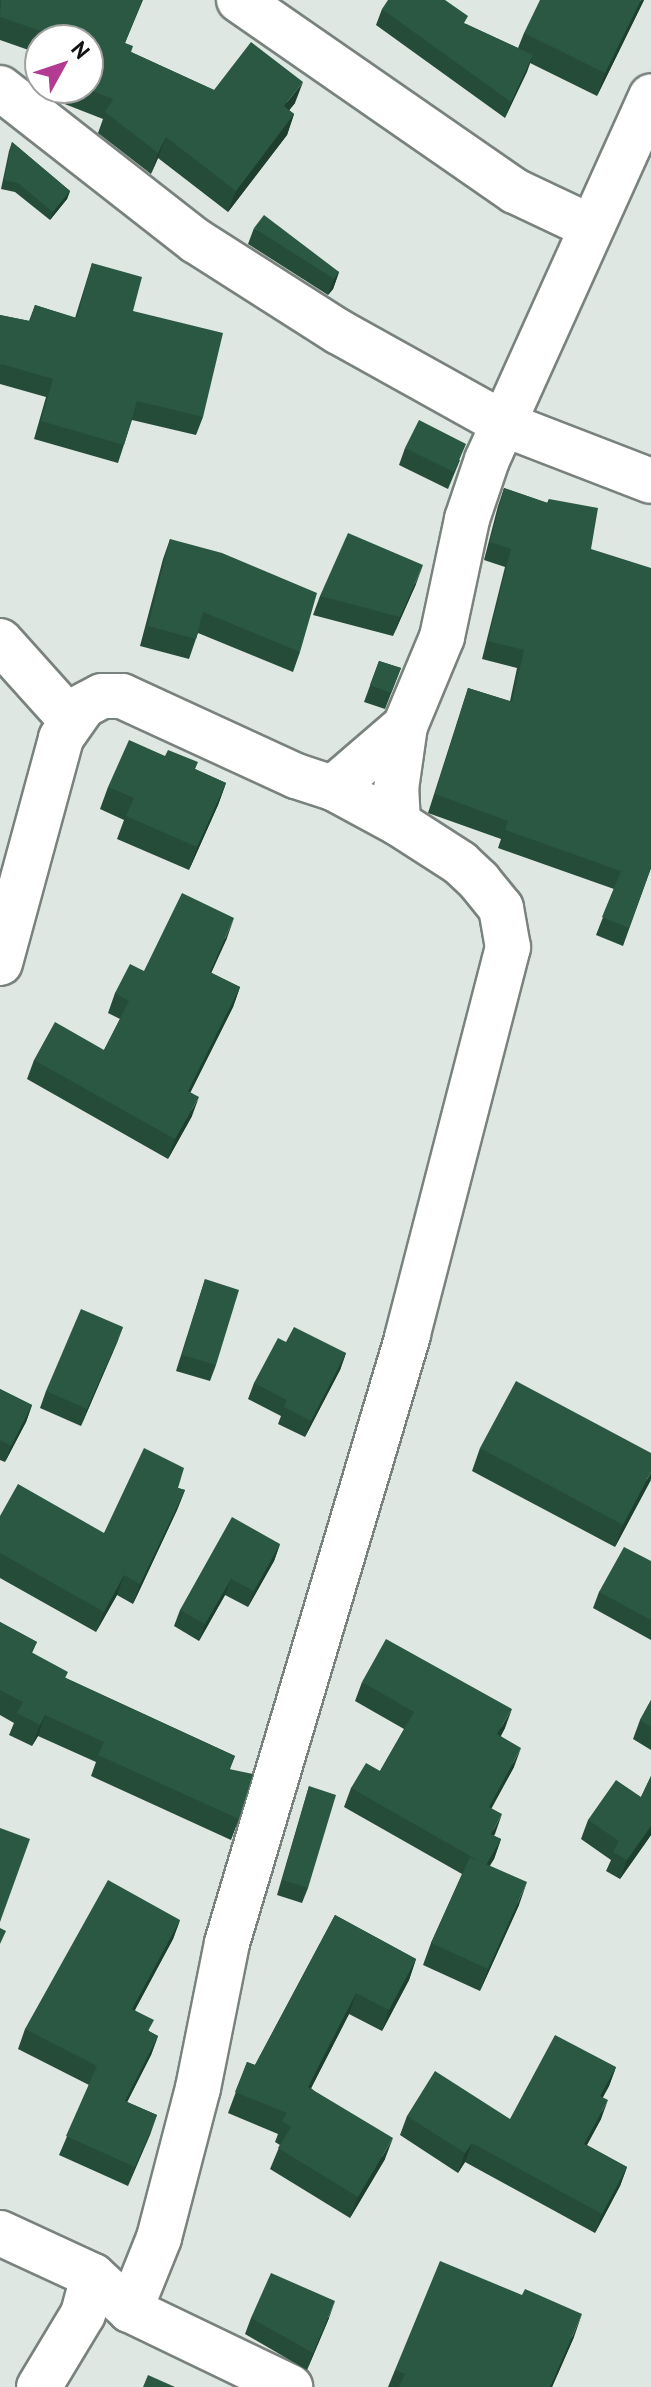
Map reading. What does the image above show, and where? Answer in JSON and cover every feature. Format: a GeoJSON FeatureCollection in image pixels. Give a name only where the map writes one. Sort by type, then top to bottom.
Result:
{"type":"FeatureCollection","features":[{"type":"Feature","properties":{"kind":"street"},"geometry":{"type":"LineString","coordinates":[[239,0],[515,191],[591,227]]}},
{"type":"Feature","properties":{"kind":"street"},"geometry":{"type":"LineString","coordinates":[[0,88],[196,241],[339,332],[506,425],[651,481]]}},
{"type":"Feature","properties":{"kind":"street"},"geometry":{"type":"LineString","coordinates":[[398,823],[396,789],[405,726],[442,637],[467,519],[591,227],[651,96]]}},
{"type":"Feature","properties":{"kind":"street"},"geometry":{"type":"LineString","coordinates":[[0,641],[71,720]]}},
{"type":"Feature","properties":{"kind":"street"},"geometry":{"type":"LineString","coordinates":[[0,963],[52,762],[71,720],[102,696],[122,696],[296,776],[333,788],[398,823],[460,863],[479,881],[501,908],[508,947],[408,1335],[227,1943],[198,2088],[159,2238],[130,2310]]}},
{"type":"Feature","properties":{"kind":"street"},"geometry":{"type":"LineString","coordinates":[[333,788],[405,726]]}},
{"type":"Feature","properties":{"kind":"street"},"geometry":{"type":"LineString","coordinates":[[0,2233],[93,2276],[130,2310],[290,2387]]}},
{"type":"Feature","properties":{"kind":"street"},"geometry":{"type":"LineString","coordinates":[[39,2387],[83,2314],[93,2276]]}},
{"type":"Feature","properties":{"kind":"building"},"geometry":{"type":"Polygon","coordinates":[[[1,0],[142,0],[125,43],[133,46],[131,52],[214,90],[251,42],[303,82],[284,106],[294,114],[236,191],[166,137],[158,153],[105,112],[113,99],[104,95],[104,24],[24,25],[0,17],[1,0]]]}},
{"type":"Feature","properties":{"kind":"building"},"geometry":{"type":"Polygon","coordinates":[[[388,0],[445,0],[468,16],[464,23],[533,55],[511,102],[382,9],[388,0]]]}},
{"type":"Feature","properties":{"kind":"building"},"geometry":{"type":"Polygon","coordinates":[[[540,0],[641,0],[605,73],[524,33],[540,0]]]}},
{"type":"Feature","properties":{"kind":"building"},"geometry":{"type":"Polygon","coordinates":[[[12,142],[70,191],[53,212],[18,183],[4,180],[12,142]]]}},
{"type":"Feature","properties":{"kind":"building"},"geometry":{"type":"Polygon","coordinates":[[[264,215],[339,272],[334,279],[254,228],[264,215]]]}},
{"type":"Feature","properties":{"kind":"building"},"geometry":{"type":"Polygon","coordinates":[[[92,263],[142,277],[133,311],[223,333],[203,417],[137,401],[124,445],[41,421],[53,379],[1,364],[0,368],[0,315],[30,321],[35,305],[77,318],[92,263]]]}},
{"type":"Feature","properties":{"kind":"building"},"geometry":{"type":"Polygon","coordinates":[[[419,420],[466,444],[454,472],[405,448],[419,420]]]}},
{"type":"Feature","properties":{"kind":"building"},"geometry":{"type":"Polygon","coordinates":[[[504,488],[548,503],[549,499],[598,508],[591,549],[651,568],[651,868],[629,928],[602,917],[621,871],[505,830],[508,821],[435,794],[468,688],[512,702],[524,650],[488,641],[511,549],[490,542],[504,488]]]}},
{"type":"Feature","properties":{"kind":"building"},"geometry":{"type":"Polygon","coordinates":[[[348,533],[423,565],[400,617],[320,596],[348,533]]]}},
{"type":"Feature","properties":{"kind":"building"},"geometry":{"type":"Polygon","coordinates":[[[170,539],[222,553],[317,593],[300,652],[203,612],[196,639],[148,626],[170,539]]]}},
{"type":"Feature","properties":{"kind":"building"},"geometry":{"type":"Polygon","coordinates":[[[379,661],[401,668],[391,693],[370,685],[379,661]]]}},
{"type":"Feature","properties":{"kind":"building"},"geometry":{"type":"Polygon","coordinates":[[[129,740],[165,756],[168,750],[198,762],[195,769],[226,783],[197,847],[126,816],[134,798],[108,787],[129,740]]]}},
{"type":"Feature","properties":{"kind":"building"},"geometry":{"type":"Polygon","coordinates":[[[182,893],[234,918],[210,972],[240,987],[188,1091],[199,1097],[175,1139],[34,1060],[55,1022],[104,1050],[129,1001],[115,993],[130,964],[144,971],[182,893]]]}},
{"type":"Feature","properties":{"kind":"building"},"geometry":{"type":"Polygon","coordinates":[[[205,1279],[239,1290],[216,1365],[182,1355],[205,1279]]]}},
{"type":"Feature","properties":{"kind":"building"},"geometry":{"type":"Polygon","coordinates":[[[81,1309],[123,1327],[87,1409],[46,1391],[81,1309]]]}},
{"type":"Feature","properties":{"kind":"building"},"geometry":{"type":"Polygon","coordinates":[[[294,1327],[346,1353],[311,1421],[284,1407],[287,1400],[254,1383],[278,1338],[286,1342],[294,1327]]]}},
{"type":"Feature","properties":{"kind":"building"},"geometry":{"type":"Polygon","coordinates":[[[516,1381],[651,1453],[651,1472],[623,1525],[480,1448],[516,1381]]]}},
{"type":"Feature","properties":{"kind":"building"},"geometry":{"type":"Polygon","coordinates":[[[0,1389],[32,1405],[11,1446],[0,1440],[0,1389]]]}},
{"type":"Feature","properties":{"kind":"building"},"geometry":{"type":"Polygon","coordinates":[[[144,1448],[184,1468],[178,1488],[185,1490],[140,1584],[124,1575],[104,1612],[0,1553],[0,1516],[18,1484],[104,1533],[144,1448]]]}},
{"type":"Feature","properties":{"kind":"building"},"geometry":{"type":"Polygon","coordinates":[[[232,1517],[280,1544],[254,1591],[231,1579],[205,1624],[180,1610],[232,1517]]]}},
{"type":"Feature","properties":{"kind":"building"},"geometry":{"type":"Polygon","coordinates":[[[624,1547],[651,1561],[651,1620],[599,1592],[624,1547]]]}},
{"type":"Feature","properties":{"kind":"building"},"geometry":{"type":"Polygon","coordinates":[[[0,1622],[37,1642],[31,1652],[68,1672],[65,1678],[235,1756],[229,1769],[253,1774],[239,1819],[98,1755],[104,1742],[45,1715],[40,1725],[17,1713],[23,1702],[0,1690],[0,1622]]]}},
{"type":"Feature","properties":{"kind":"building"},"geometry":{"type":"Polygon","coordinates":[[[386,1639],[512,1709],[497,1734],[521,1748],[489,1807],[502,1814],[491,1834],[501,1839],[486,1865],[351,1788],[366,1763],[380,1771],[414,1712],[362,1682],[386,1639]]]}},
{"type":"Feature","properties":{"kind":"building"},"geometry":{"type":"Polygon","coordinates":[[[651,1700],[651,1727],[640,1720],[651,1700]]]}},
{"type":"Feature","properties":{"kind":"building"},"geometry":{"type":"Polygon","coordinates":[[[651,1776],[651,1826],[627,1860],[613,1852],[619,1841],[588,1820],[616,1780],[641,1797],[651,1776]]]}},
{"type":"Feature","properties":{"kind":"building"},"geometry":{"type":"Polygon","coordinates":[[[309,1786],[336,1795],[308,1888],[282,1880],[309,1786]]]}},
{"type":"Feature","properties":{"kind":"building"},"geometry":{"type":"Polygon","coordinates":[[[0,1828],[30,1839],[0,1922],[0,1828]]]}},
{"type":"Feature","properties":{"kind":"building"},"geometry":{"type":"Polygon","coordinates":[[[470,1857],[527,1882],[488,1969],[431,1943],[470,1857]]]}},
{"type":"Feature","properties":{"kind":"building"},"geometry":{"type":"Polygon","coordinates":[[[108,1880],[180,1920],[132,2009],[154,2020],[148,2031],[158,2036],[125,2101],[157,2115],[135,2167],[66,2136],[97,2066],[25,2029],[108,1880]]]}},
{"type":"Feature","properties":{"kind":"building"},"geometry":{"type":"Polygon","coordinates":[[[335,1915],[416,1959],[389,2010],[356,1993],[308,2087],[393,2138],[358,2197],[278,2148],[291,2127],[282,2121],[287,2113],[235,2092],[247,2062],[255,2065],[335,1915]]]}},
{"type":"Feature","properties":{"kind":"building"},"geometry":{"type":"Polygon","coordinates":[[[0,1928],[6,1931],[0,1944],[0,1928]]]}},
{"type":"Feature","properties":{"kind":"building"},"geometry":{"type":"Polygon","coordinates":[[[555,2035],[616,2067],[600,2096],[608,2100],[584,2144],[627,2167],[602,2214],[472,2143],[465,2153],[407,2116],[435,2071],[510,2119],[555,2035]]]}},
{"type":"Feature","properties":{"kind":"building"},"geometry":{"type":"Polygon","coordinates":[[[440,2261],[522,2295],[525,2289],[582,2314],[550,2387],[399,2387],[405,2374],[395,2370],[440,2261]]]}},
{"type":"Feature","properties":{"kind":"building"},"geometry":{"type":"Polygon","coordinates":[[[271,2273],[335,2301],[313,2353],[251,2318],[271,2273]]]}},
{"type":"Feature","properties":{"kind":"building"},"geometry":{"type":"Polygon","coordinates":[[[148,2375],[175,2387],[143,2387],[148,2375]]]}}]}
